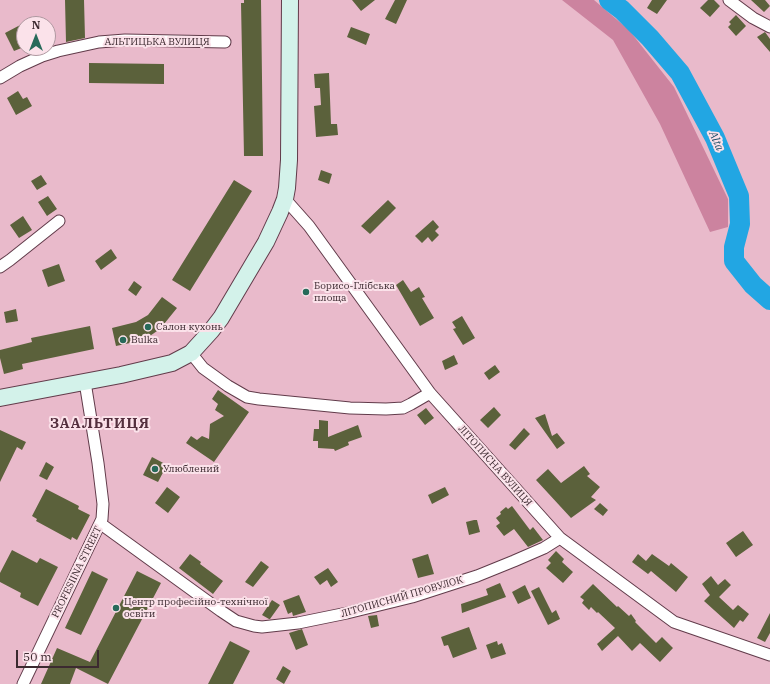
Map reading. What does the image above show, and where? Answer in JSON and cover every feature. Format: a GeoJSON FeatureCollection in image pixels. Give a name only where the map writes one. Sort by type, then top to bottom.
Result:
{"type":"FeatureCollection","features":[{"type":"Feature","properties":{"kind":"main road"},"geometry":{"type":"LineString","coordinates":[[0,398],[160,367],[178,361],[191,352],[207,336],[221,318],[266,242],[285,199],[289,160],[290,0]]}},
{"type":"Feature","properties":{"kind":"street"},"geometry":{"type":"LineString","coordinates":[[729,0],[753,18],[770,27]]}},
{"type":"Feature","properties":{"kind":"street","name":"АЛЬТИЦЬКА ВУЛИЦЯ"},"geometry":{"type":"LineString","coordinates":[[0,78],[20,66],[42,56],[99,42],[125,40],[225,42]]}},
{"type":"Feature","properties":{"kind":"street","name":"ЛІТОПИСНА ВУЛИЦЯ"},"geometry":{"type":"LineString","coordinates":[[285,199],[309,226],[430,393],[560,538],[674,622],[770,655]]}},
{"type":"Feature","properties":{"kind":"street"},"geometry":{"type":"LineString","coordinates":[[0,266],[10,260],[59,221]]}},
{"type":"Feature","properties":{"kind":"street"},"geometry":{"type":"LineString","coordinates":[[191,352],[203,368],[228,386],[248,396],[259,399],[386,410],[403,408],[430,393]]}},
{"type":"Feature","properties":{"kind":"street","name":"PROFESIINA STREET"},"geometry":{"type":"LineString","coordinates":[[23,684],[101,524],[104,512],[97,451],[85,382]]}},
{"type":"Feature","properties":{"kind":"street","name":"ЛІТОПИСНИЙ ПРОВУЛОК"},"geometry":{"type":"LineString","coordinates":[[101,524],[221,612],[236,621],[262,627],[298,623],[347,614],[412,597],[477,576],[544,548],[560,538]]}},
{"type":"Feature","properties":{"kind":"shaded area"},"geometry":{"type":"Polygon","coordinates":[[[562,0],[594,0],[629,30],[674,87],[728,199],[728,227],[710,232],[660,124],[613,40],[562,0]]]}},
{"type":"Feature","properties":{"kind":"building"},"geometry":{"type":"Polygon","coordinates":[[[65,0],[84,0],[85,38],[66,42],[65,0]]]}},
{"type":"Feature","properties":{"kind":"building"},"geometry":{"type":"Polygon","coordinates":[[[244,0],[261,0],[263,156],[244,156],[241,3],[244,3],[244,0]]]}},
{"type":"Feature","properties":{"kind":"building"},"geometry":{"type":"Polygon","coordinates":[[[352,0],[375,0],[361,11],[352,0]]]}},
{"type":"Feature","properties":{"kind":"building"},"geometry":{"type":"Polygon","coordinates":[[[395,0],[407,0],[396,24],[385,19],[395,0]]]}},
{"type":"Feature","properties":{"kind":"building"},"geometry":{"type":"Polygon","coordinates":[[[652,0],[667,0],[657,14],[647,8],[652,0]]]}},
{"type":"Feature","properties":{"kind":"building"},"geometry":{"type":"Polygon","coordinates":[[[708,0],[714,0],[720,6],[710,17],[700,8],[708,0]]]}},
{"type":"Feature","properties":{"kind":"building"},"geometry":{"type":"Polygon","coordinates":[[[751,0],[765,0],[770,6],[764,12],[751,0]]]}},
{"type":"Feature","properties":{"kind":"building"},"geometry":{"type":"Polygon","coordinates":[[[736,15],[746,26],[736,36],[728,27],[731,24],[729,22],[736,15]]]}},
{"type":"Feature","properties":{"kind":"building"},"geometry":{"type":"Polygon","coordinates":[[[16,27],[16,50],[14,51],[5,33],[16,27]]]}},
{"type":"Feature","properties":{"kind":"building"},"geometry":{"type":"Polygon","coordinates":[[[351,27],[370,34],[366,45],[347,37],[351,27]]]}},
{"type":"Feature","properties":{"kind":"building"},"geometry":{"type":"Polygon","coordinates":[[[765,32],[770,39],[770,52],[757,37],[765,32]]]}},
{"type":"Feature","properties":{"kind":"building"},"geometry":{"type":"Polygon","coordinates":[[[89,63],[164,64],[164,84],[89,83],[89,63]]]}},
{"type":"Feature","properties":{"kind":"building"},"geometry":{"type":"Polygon","coordinates":[[[329,73],[331,124],[337,124],[338,135],[316,137],[314,106],[321,105],[320,88],[315,88],[314,74],[329,73]]]}},
{"type":"Feature","properties":{"kind":"building"},"geometry":{"type":"Polygon","coordinates":[[[18,91],[23,99],[27,97],[32,106],[16,115],[7,98],[18,91]]]}},
{"type":"Feature","properties":{"kind":"building"},"geometry":{"type":"Polygon","coordinates":[[[321,170],[332,174],[329,184],[318,180],[321,170]]]}},
{"type":"Feature","properties":{"kind":"building"},"geometry":{"type":"Polygon","coordinates":[[[41,175],[47,184],[37,190],[31,181],[41,175]]]}},
{"type":"Feature","properties":{"kind":"building"},"geometry":{"type":"Polygon","coordinates":[[[234,180],[252,191],[190,291],[172,280],[234,180]]]}},
{"type":"Feature","properties":{"kind":"building"},"geometry":{"type":"Polygon","coordinates":[[[48,196],[57,209],[47,216],[38,202],[48,196]]]}},
{"type":"Feature","properties":{"kind":"building"},"geometry":{"type":"Polygon","coordinates":[[[388,200],[396,208],[370,234],[361,226],[388,200]]]}},
{"type":"Feature","properties":{"kind":"building"},"geometry":{"type":"Polygon","coordinates":[[[23,216],[32,230],[19,238],[10,225],[23,216]]]}},
{"type":"Feature","properties":{"kind":"building"},"geometry":{"type":"Polygon","coordinates":[[[433,220],[439,227],[435,231],[439,235],[432,242],[428,237],[422,243],[415,236],[433,220]]]}},
{"type":"Feature","properties":{"kind":"building"},"geometry":{"type":"Polygon","coordinates":[[[111,249],[117,258],[101,270],[95,261],[111,249]]]}},
{"type":"Feature","properties":{"kind":"building"},"geometry":{"type":"Polygon","coordinates":[[[59,264],[65,281],[48,287],[42,270],[59,264]]]}},
{"type":"Feature","properties":{"kind":"building"},"geometry":{"type":"Polygon","coordinates":[[[403,280],[411,292],[419,287],[425,297],[422,298],[434,318],[420,326],[396,285],[403,280]]]}},
{"type":"Feature","properties":{"kind":"building"},"geometry":{"type":"Polygon","coordinates":[[[134,281],[142,287],[136,296],[128,290],[134,281]]]}},
{"type":"Feature","properties":{"kind":"building"},"geometry":{"type":"Polygon","coordinates":[[[162,297],[177,308],[160,329],[144,340],[116,346],[112,328],[136,322],[148,315],[162,297]]]}},
{"type":"Feature","properties":{"kind":"building"},"geometry":{"type":"Polygon","coordinates":[[[16,309],[18,321],[6,323],[4,312],[16,309]]]}},
{"type":"Feature","properties":{"kind":"building"},"geometry":{"type":"Polygon","coordinates":[[[462,316],[475,338],[463,345],[453,329],[456,328],[452,322],[462,316]]]}},
{"type":"Feature","properties":{"kind":"building"},"geometry":{"type":"Polygon","coordinates":[[[90,326],[94,349],[22,364],[23,369],[4,374],[0,358],[0,350],[32,342],[31,338],[90,326]]]}},
{"type":"Feature","properties":{"kind":"building"},"geometry":{"type":"Polygon","coordinates":[[[454,355],[458,364],[445,370],[442,361],[454,355]]]}},
{"type":"Feature","properties":{"kind":"building"},"geometry":{"type":"Polygon","coordinates":[[[495,365],[500,372],[489,380],[484,373],[495,365]]]}},
{"type":"Feature","properties":{"kind":"building"},"geometry":{"type":"Polygon","coordinates":[[[218,390],[249,412],[214,462],[186,443],[191,436],[197,440],[202,436],[209,439],[210,424],[224,416],[215,410],[218,404],[212,399],[218,390]]]}},
{"type":"Feature","properties":{"kind":"building"},"geometry":{"type":"Polygon","coordinates":[[[494,407],[501,415],[488,428],[480,420],[494,407]]]}},
{"type":"Feature","properties":{"kind":"building"},"geometry":{"type":"Polygon","coordinates":[[[426,408],[434,418],[425,425],[417,415],[426,408]]]}},
{"type":"Feature","properties":{"kind":"building"},"geometry":{"type":"Polygon","coordinates":[[[545,414],[552,436],[557,433],[565,443],[557,449],[535,418],[545,414]]]}},
{"type":"Feature","properties":{"kind":"building"},"geometry":{"type":"Polygon","coordinates":[[[319,420],[328,421],[328,437],[358,425],[362,437],[348,442],[349,445],[335,451],[334,449],[318,448],[318,441],[313,441],[314,429],[319,429],[319,420]]]}},
{"type":"Feature","properties":{"kind":"building"},"geometry":{"type":"Polygon","coordinates":[[[524,428],[530,434],[515,450],[509,445],[524,428]]]}},
{"type":"Feature","properties":{"kind":"building"},"geometry":{"type":"Polygon","coordinates":[[[0,430],[26,442],[22,450],[17,447],[0,482],[0,430]]]}},
{"type":"Feature","properties":{"kind":"building"},"geometry":{"type":"Polygon","coordinates":[[[152,457],[167,465],[158,482],[143,475],[152,457]]]}},
{"type":"Feature","properties":{"kind":"building"},"geometry":{"type":"Polygon","coordinates":[[[46,462],[54,467],[47,480],[39,476],[46,462]]]}},
{"type":"Feature","properties":{"kind":"building"},"geometry":{"type":"Polygon","coordinates":[[[584,466],[590,474],[587,476],[600,487],[591,497],[596,500],[571,518],[536,480],[548,469],[561,483],[584,466]]]}},
{"type":"Feature","properties":{"kind":"building"},"geometry":{"type":"Polygon","coordinates":[[[167,487],[180,497],[168,513],[155,503],[167,487]]]}},
{"type":"Feature","properties":{"kind":"building"},"geometry":{"type":"Polygon","coordinates":[[[445,487],[449,495],[432,504],[428,495],[445,487]]]}},
{"type":"Feature","properties":{"kind":"building"},"geometry":{"type":"Polygon","coordinates":[[[46,489],[79,506],[78,509],[90,515],[77,540],[72,537],[71,540],[36,521],[37,519],[32,516],[46,489]]]}},
{"type":"Feature","properties":{"kind":"building"},"geometry":{"type":"Polygon","coordinates":[[[600,503],[608,510],[603,516],[594,509],[600,503]]]}},
{"type":"Feature","properties":{"kind":"building"},"geometry":{"type":"Polygon","coordinates":[[[512,506],[530,530],[533,527],[543,540],[528,547],[514,529],[504,536],[496,526],[500,523],[496,518],[506,507],[508,509],[512,506]]]}},
{"type":"Feature","properties":{"kind":"building"},"geometry":{"type":"Polygon","coordinates":[[[477,520],[480,532],[469,535],[466,522],[477,520]]]}},
{"type":"Feature","properties":{"kind":"building"},"geometry":{"type":"Polygon","coordinates":[[[743,531],[753,545],[736,557],[726,543],[743,531]]]}},
{"type":"Feature","properties":{"kind":"building"},"geometry":{"type":"Polygon","coordinates":[[[12,550],[37,563],[40,558],[58,567],[38,606],[20,597],[21,593],[0,582],[0,573],[12,550]]]}},
{"type":"Feature","properties":{"kind":"building"},"geometry":{"type":"Polygon","coordinates":[[[556,551],[564,559],[562,562],[573,572],[563,583],[546,568],[551,563],[548,560],[556,551]]]}},
{"type":"Feature","properties":{"kind":"building"},"geometry":{"type":"Polygon","coordinates":[[[190,554],[201,562],[200,564],[223,581],[213,594],[179,568],[190,554]]]}},
{"type":"Feature","properties":{"kind":"building"},"geometry":{"type":"Polygon","coordinates":[[[428,554],[434,574],[418,578],[412,559],[428,554]]]}},
{"type":"Feature","properties":{"kind":"building"},"geometry":{"type":"Polygon","coordinates":[[[638,554],[646,561],[652,554],[669,566],[671,563],[688,577],[676,592],[651,571],[648,574],[632,562],[638,554]]]}},
{"type":"Feature","properties":{"kind":"building"},"geometry":{"type":"Polygon","coordinates":[[[261,561],[269,567],[253,587],[245,582],[261,561]]]}},
{"type":"Feature","properties":{"kind":"building"},"geometry":{"type":"Polygon","coordinates":[[[328,568],[338,582],[331,587],[327,580],[320,585],[314,577],[328,568]]]}},
{"type":"Feature","properties":{"kind":"building"},"geometry":{"type":"Polygon","coordinates":[[[92,571],[108,579],[81,635],[65,628],[92,571]]]}},
{"type":"Feature","properties":{"kind":"building"},"geometry":{"type":"Polygon","coordinates":[[[137,571],[161,583],[108,684],[76,668],[70,684],[41,684],[57,648],[90,662],[137,571]]]}},
{"type":"Feature","properties":{"kind":"building"},"geometry":{"type":"Polygon","coordinates":[[[711,576],[718,585],[725,579],[731,585],[719,597],[733,610],[738,605],[749,614],[743,622],[740,620],[734,628],[704,601],[710,595],[702,584],[711,576]]]}},
{"type":"Feature","properties":{"kind":"building"},"geometry":{"type":"Polygon","coordinates":[[[500,583],[506,597],[462,613],[461,604],[488,595],[486,589],[500,583]]]}},
{"type":"Feature","properties":{"kind":"building"},"geometry":{"type":"Polygon","coordinates":[[[593,584],[617,607],[618,606],[629,616],[631,614],[636,621],[635,622],[656,643],[662,637],[673,648],[660,662],[640,643],[632,651],[618,636],[602,651],[597,644],[615,628],[598,612],[597,613],[591,607],[589,610],[582,603],[584,600],[580,597],[593,584]]]}},
{"type":"Feature","properties":{"kind":"building"},"geometry":{"type":"Polygon","coordinates":[[[525,585],[531,598],[518,604],[512,592],[525,585]]]}},
{"type":"Feature","properties":{"kind":"building"},"geometry":{"type":"Polygon","coordinates":[[[539,587],[552,613],[556,610],[560,619],[548,625],[531,591],[539,587]]]}},
{"type":"Feature","properties":{"kind":"building"},"geometry":{"type":"Polygon","coordinates":[[[299,595],[306,612],[293,616],[292,612],[288,614],[283,601],[299,595]]]}},
{"type":"Feature","properties":{"kind":"building"},"geometry":{"type":"Polygon","coordinates":[[[272,600],[280,605],[269,619],[262,615],[272,600]]]}},
{"type":"Feature","properties":{"kind":"building"},"geometry":{"type":"Polygon","coordinates":[[[770,613],[770,633],[765,642],[757,638],[770,613]]]}},
{"type":"Feature","properties":{"kind":"building"},"geometry":{"type":"Polygon","coordinates":[[[377,615],[379,626],[371,628],[368,616],[377,615]]]}},
{"type":"Feature","properties":{"kind":"building"},"geometry":{"type":"Polygon","coordinates":[[[469,627],[477,649],[453,658],[448,645],[444,646],[441,637],[469,627]]]}},
{"type":"Feature","properties":{"kind":"building"},"geometry":{"type":"Polygon","coordinates":[[[302,629],[308,645],[296,650],[289,633],[302,629]]]}},
{"type":"Feature","properties":{"kind":"building"},"geometry":{"type":"Polygon","coordinates":[[[230,641],[250,651],[233,684],[208,684],[230,641]]]}},
{"type":"Feature","properties":{"kind":"building"},"geometry":{"type":"Polygon","coordinates":[[[497,641],[498,645],[502,643],[506,654],[491,659],[486,645],[497,641]]]}},
{"type":"Feature","properties":{"kind":"building"},"geometry":{"type":"Polygon","coordinates":[[[283,666],[291,671],[284,684],[276,679],[283,666]]]}},
{"type":"Feature","properties":{"kind":"waterway","name":"Alta"},"geometry":{"type":"LineString","coordinates":[[609,0],[622,10],[650,38],[680,73],[715,138],[739,196],[740,224],[734,247],[734,261],[753,285],[770,300]]}},
{"type":"Feature","properties":{"kind":"place","name":"Борисо-Глібська площа"},"geometry":{"type":"Point","coordinates":[306,292]}},
{"type":"Feature","properties":{"kind":"place","name":"Салон кухонь"},"geometry":{"type":"Point","coordinates":[148,327]}},
{"type":"Feature","properties":{"kind":"place","name":"Bulka"},"geometry":{"type":"Point","coordinates":[123,340]}},
{"type":"Feature","properties":{"kind":"place","name":"Улюблений"},"geometry":{"type":"Point","coordinates":[155,469]}},
{"type":"Feature","properties":{"kind":"place","name":"Центр професійно-технічної освіти"},"geometry":{"type":"Point","coordinates":[116,608]}},
{"type":"Feature","properties":{"kind":"district","name":"ЗААЛЬТИЦЯ"},"geometry":{"type":"Point","coordinates":[100,424]}}]}
